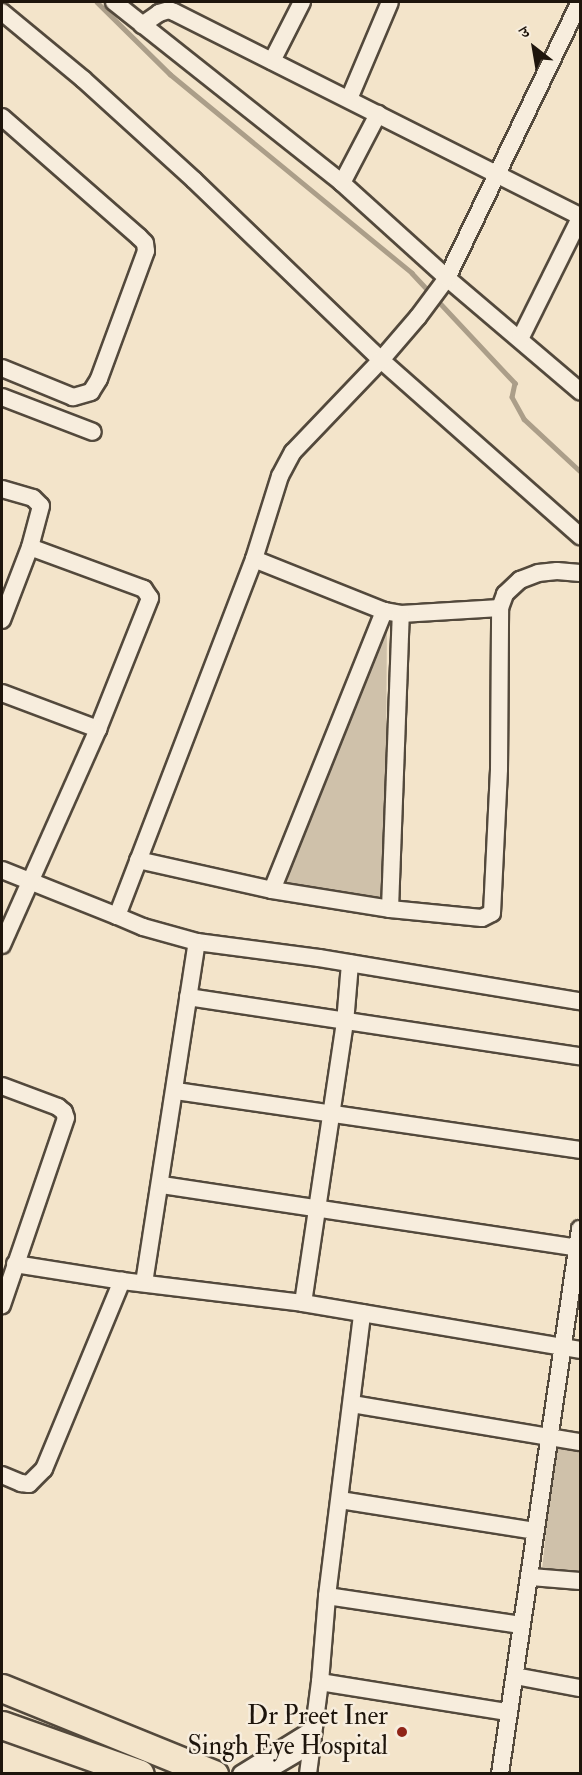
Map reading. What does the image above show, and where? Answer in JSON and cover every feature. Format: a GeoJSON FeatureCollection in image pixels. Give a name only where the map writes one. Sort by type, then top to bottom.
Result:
{"type":"FeatureCollection","features":[{"type":"Feature","properties":{"kind":"main road"},"geometry":{"type":"LineString","coordinates":[[2,1688],[214,1773]]}},
{"type":"Feature","properties":{"kind":"main road"},"geometry":{"type":"LineString","coordinates":[[2,1725],[140,1773]]}},
{"type":"Feature","properties":{"kind":"street"},"geometry":{"type":"LineString","coordinates":[[114,2],[342,183],[443,284],[520,339],[580,391]]}},
{"type":"Feature","properties":{"kind":"street"},"geometry":{"type":"LineString","coordinates":[[272,61],[302,2]]}},
{"type":"Feature","properties":{"kind":"street"},"geometry":{"type":"LineString","coordinates":[[349,99],[390,2]]}},
{"type":"Feature","properties":{"kind":"street"},"geometry":{"type":"LineString","coordinates":[[117,916],[254,559],[280,476],[293,452],[381,360],[443,284],[580,2]]}},
{"type":"Feature","properties":{"kind":"street"},"geometry":{"type":"LineString","coordinates":[[142,25],[159,12],[169,10],[580,217],[520,339]]}},
{"type":"Feature","properties":{"kind":"street"},"geometry":{"type":"LineString","coordinates":[[2,12],[57,57],[194,180],[381,360],[580,536]]}},
{"type":"Feature","properties":{"kind":"street"},"geometry":{"type":"LineString","coordinates":[[342,183],[378,114]]}},
{"type":"Feature","properties":{"kind":"street"},"geometry":{"type":"LineString","coordinates":[[2,117],[139,237],[145,243],[146,251],[99,379],[91,392],[73,397],[2,368]]}},
{"type":"Feature","properties":{"kind":"street"},"geometry":{"type":"LineString","coordinates":[[2,397],[93,432]]}},
{"type":"Feature","properties":{"kind":"street"},"geometry":{"type":"LineString","coordinates":[[2,489],[33,498],[41,506],[30,547],[2,620]]}},
{"type":"Feature","properties":{"kind":"street"},"geometry":{"type":"LineString","coordinates":[[2,945],[98,729],[149,604],[149,593],[30,547]]}},
{"type":"Feature","properties":{"kind":"street"},"geometry":{"type":"LineString","coordinates":[[254,559],[384,612],[401,614],[500,608]]}},
{"type":"Feature","properties":{"kind":"street"},"geometry":{"type":"LineString","coordinates":[[138,860],[272,890],[390,909],[482,918],[492,913],[499,769],[500,608],[505,594],[520,580],[538,573],[557,571],[580,573]]}},
{"type":"Feature","properties":{"kind":"street"},"geometry":{"type":"LineString","coordinates":[[272,890],[384,612]]}},
{"type":"Feature","properties":{"kind":"street"},"geometry":{"type":"LineString","coordinates":[[390,909],[401,614]]}},
{"type":"Feature","properties":{"kind":"street"},"geometry":{"type":"LineString","coordinates":[[2,693],[98,729]]}},
{"type":"Feature","properties":{"kind":"street"},"geometry":{"type":"LineString","coordinates":[[2,870],[144,927],[197,942],[350,963],[580,1001]]}},
{"type":"Feature","properties":{"kind":"street"},"geometry":{"type":"LineString","coordinates":[[144,1283],[162,1185],[197,942]]}},
{"type":"Feature","properties":{"kind":"street"},"geometry":{"type":"LineString","coordinates":[[303,1303],[345,1023],[350,963]]}},
{"type":"Feature","properties":{"kind":"street"},"geometry":{"type":"LineString","coordinates":[[188,997],[345,1023],[580,1056]]}},
{"type":"Feature","properties":{"kind":"street"},"geometry":{"type":"LineString","coordinates":[[2,1086],[58,1107],[64,1112],[66,1118],[2,1305]]}},
{"type":"Feature","properties":{"kind":"street"},"geometry":{"type":"LineString","coordinates":[[176,1091],[580,1150]]}},
{"type":"Feature","properties":{"kind":"street"},"geometry":{"type":"LineString","coordinates":[[162,1185],[578,1248]]}},
{"type":"Feature","properties":{"kind":"street"},"geometry":{"type":"LineString","coordinates":[[500,1773],[508,1712],[516,1676],[520,1625],[531,1577],[549,1436],[580,1229]]}},
{"type":"Feature","properties":{"kind":"street"},"geometry":{"type":"LineString","coordinates":[[15,1264],[122,1281],[303,1303],[580,1350]]}},
{"type":"Feature","properties":{"kind":"street"},"geometry":{"type":"LineString","coordinates":[[2,1475],[21,1484],[30,1484],[44,1469],[122,1281]]}},
{"type":"Feature","properties":{"kind":"street"},"geometry":{"type":"LineString","coordinates":[[308,1773],[362,1313]]}},
{"type":"Feature","properties":{"kind":"street"},"geometry":{"type":"LineString","coordinates":[[352,1404],[580,1442]]}},
{"type":"Feature","properties":{"kind":"street"},"geometry":{"type":"LineString","coordinates":[[340,1500],[536,1531]]}},
{"type":"Feature","properties":{"kind":"street"},"geometry":{"type":"LineString","coordinates":[[531,1577],[580,1581]]}},
{"type":"Feature","properties":{"kind":"street"},"geometry":{"type":"LineString","coordinates":[[327,1596],[520,1625]]}},
{"type":"Feature","properties":{"kind":"street"},"geometry":{"type":"LineString","coordinates":[[516,1676],[580,1688]]}},
{"type":"Feature","properties":{"kind":"street"},"geometry":{"type":"LineString","coordinates":[[320,1682],[508,1712]]}},
{"type":"Feature","properties":{"kind":"street"},"geometry":{"type":"LineString","coordinates":[[241,1773],[312,1737]]}},
{"type":"Feature","properties":{"kind":"street"},"geometry":{"type":"LineString","coordinates":[[262,1773],[312,1737]]}},
{"type":"Feature","properties":{"kind":"shaded area"},"geometry":{"type":"Polygon","coordinates":[[[387,620],[385,902],[281,885],[387,620]]]}},
{"type":"Feature","properties":{"kind":"shaded area"},"geometry":{"type":"Polygon","coordinates":[[[555,1446],[580,1449],[580,1573],[542,1570],[555,1446]]]}},
{"type":"Feature","properties":{"kind":"waterway"},"geometry":{"type":"LineString","coordinates":[[97,2],[170,74],[412,273],[515,383],[512,397],[524,419],[580,471]]}},
{"type":"Feature","properties":{"kind":"place","name":"Dr Preet Iner Singh Eye Hospital"},"geometry":{"type":"Point","coordinates":[402,1732]}}]}
